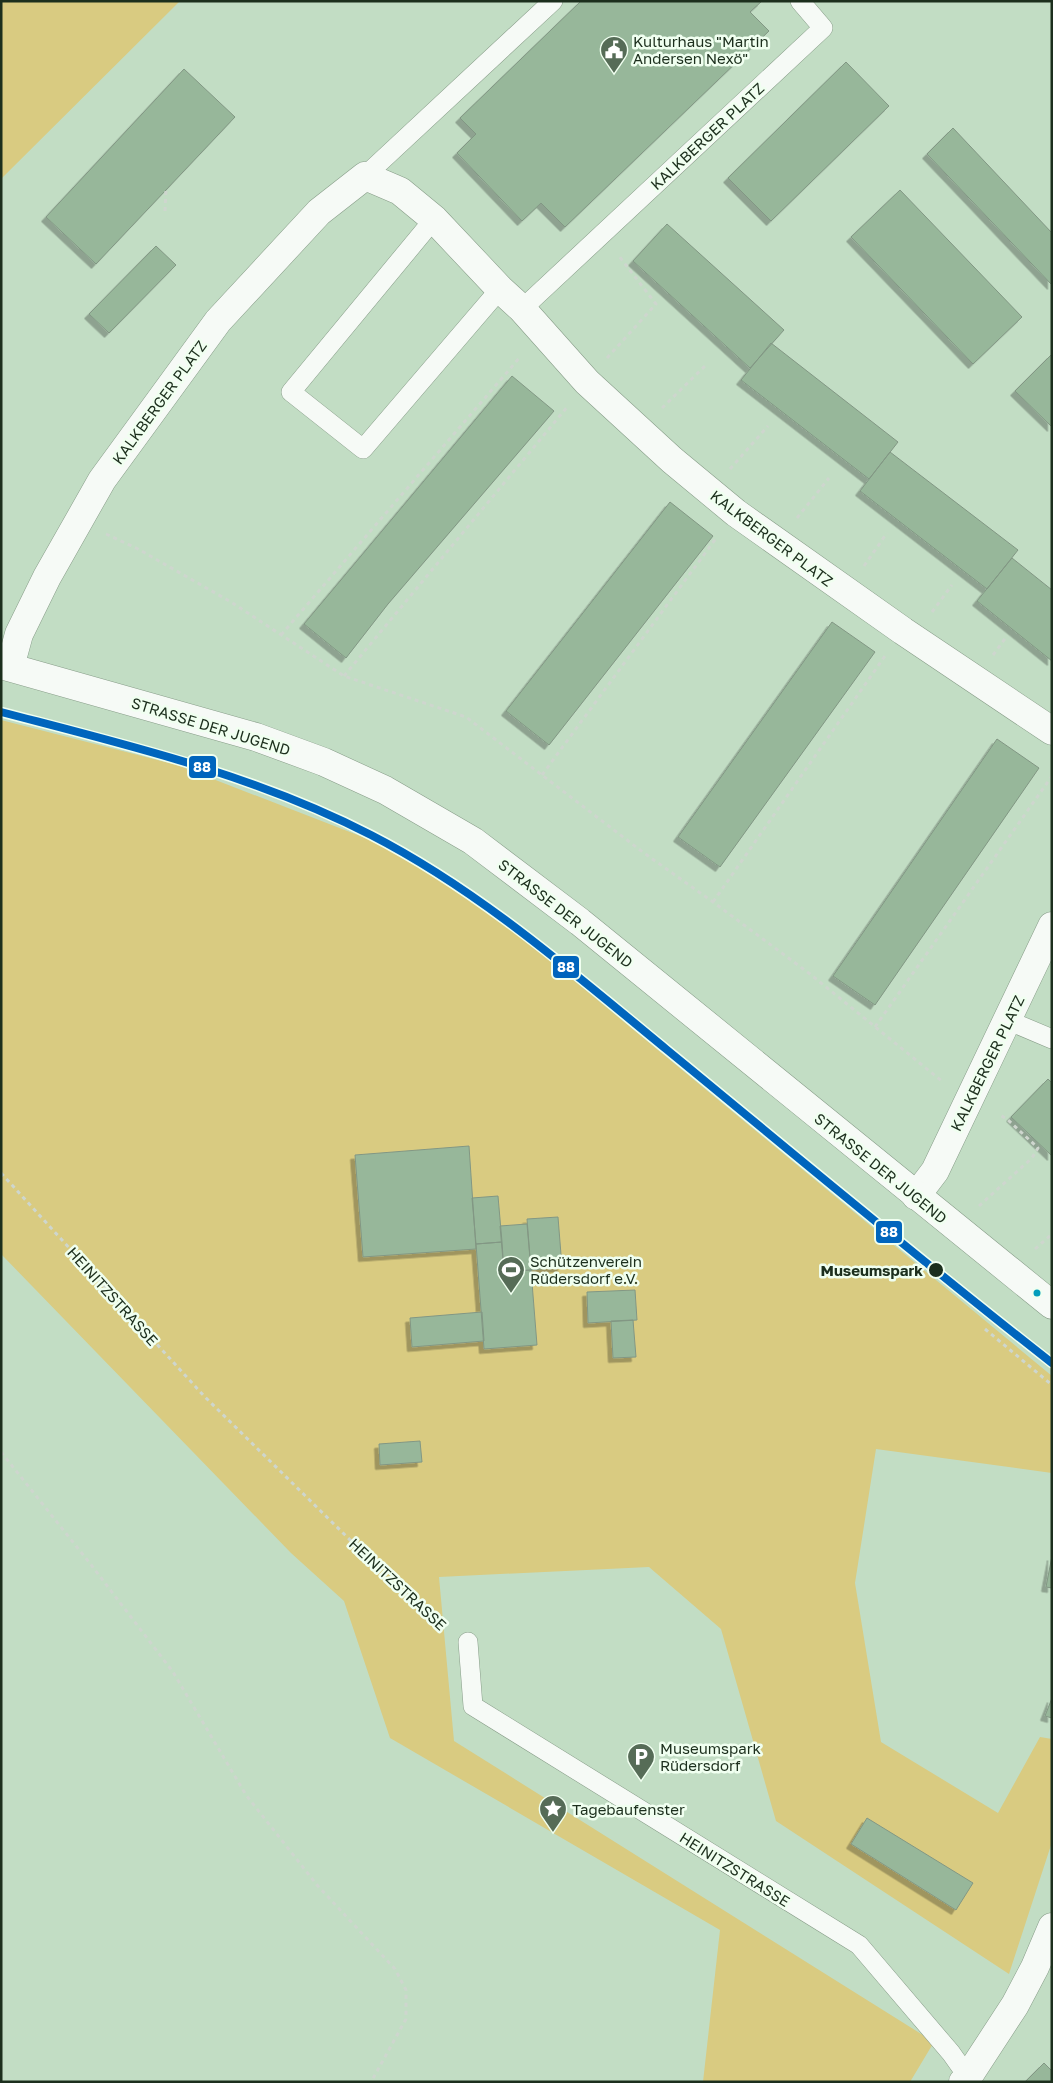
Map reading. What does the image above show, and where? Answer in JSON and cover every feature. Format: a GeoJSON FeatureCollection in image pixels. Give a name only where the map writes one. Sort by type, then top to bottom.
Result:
{"type":"FeatureCollection","features":[{"type":"Feature","properties":{"kind":"street","name":"KALKBERGER PLATZ"},"geometry":{"type":"LineString","coordinates":[[5,666],[47,577],[102,480],[218,321],[319,212],[364,176],[400,191],[434,219],[500,289],[522,309],[541,332],[595,372],[672,460],[736,513],[903,631],[1052,731]]}},
{"type":"Feature","properties":{"kind":"street","name":"STRASSE DER JUGEND"},"geometry":{"type":"LineString","coordinates":[[5,666],[256,737],[324,762],[376,786],[473,841],[580,922],[1052,1306]]}},
{"type":"Feature","properties":{"kind":"street","name":"KALKBERGER PLATZ"},"geometry":{"type":"LineString","coordinates":[[916,1196],[935,1171],[1052,926]]}},
{"type":"Feature","properties":{"kind":"street","name":"HEINITZSTRASSE"},"geometry":{"type":"LineString","coordinates":[[966,2079],[1015,2005],[1052,1927]]}},
{"type":"Feature","properties":{"kind":"lane","name":"KALKBERGER PLATZ"},"geometry":{"type":"LineString","coordinates":[[364,176],[553,1]]}},
{"type":"Feature","properties":{"kind":"lane","name":"KALKBERGER PLATZ"},"geometry":{"type":"LineString","coordinates":[[522,309],[823,28],[800,1]]}},
{"type":"Feature","properties":{"kind":"lane"},"geometry":{"type":"LineString","coordinates":[[434,219],[291,392],[363,449],[500,289]]}},
{"type":"Feature","properties":{"kind":"lane"},"geometry":{"type":"LineString","coordinates":[[1007,1020],[1052,1039]]}},
{"type":"Feature","properties":{"kind":"lane","name":"HEINITZSTRASSE"},"geometry":{"type":"LineString","coordinates":[[468,1642],[473,1706],[859,1945],[951,2053],[966,2079]]}},
{"type":"Feature","properties":{"kind":"path"},"geometry":{"type":"LineString","coordinates":[[166,190],[166,212]]}},
{"type":"Feature","properties":{"kind":"path"},"geometry":{"type":"LineString","coordinates":[[344,676],[595,372],[656,304],[619,256]]}},
{"type":"Feature","properties":{"kind":"path"},"geometry":{"type":"LineString","coordinates":[[282,635],[541,332]]}},
{"type":"Feature","properties":{"kind":"path"},"geometry":{"type":"LineString","coordinates":[[658,412],[708,364]]}},
{"type":"Feature","properties":{"kind":"path"},"geometry":{"type":"LineString","coordinates":[[728,471],[768,426]]}},
{"type":"Feature","properties":{"kind":"path"},"geometry":{"type":"LineString","coordinates":[[795,520],[829,478]]}},
{"type":"Feature","properties":{"kind":"path"},"geometry":{"type":"LineString","coordinates":[[542,775],[736,513]]}},
{"type":"Feature","properties":{"kind":"path"},"geometry":{"type":"LineString","coordinates":[[79,521],[146,554],[231,602],[344,676],[466,717],[644,853],[810,974],[939,1079]]}},
{"type":"Feature","properties":{"kind":"path"},"geometry":{"type":"LineString","coordinates":[[862,568],[887,533]]}},
{"type":"Feature","properties":{"kind":"path"},"geometry":{"type":"LineString","coordinates":[[930,615],[952,585]]}},
{"type":"Feature","properties":{"kind":"path"},"geometry":{"type":"LineString","coordinates":[[713,902],[903,631]]}},
{"type":"Feature","properties":{"kind":"path"},"geometry":{"type":"LineString","coordinates":[[992,657],[1007,636]]}},
{"type":"Feature","properties":{"kind":"path"},"geometry":{"type":"LineString","coordinates":[[875,1027],[1052,776]]}},
{"type":"Feature","properties":{"kind":"path"},"geometry":{"type":"LineString","coordinates":[[979,1206],[1032,1158],[1038,1148],[1007,1119],[996,1114]]}},
{"type":"Feature","properties":{"kind":"path","name":"HEINITZSTRASSE"},"geometry":{"type":"LineString","coordinates":[[1,1172],[204,1396],[413,1602],[445,1629],[468,1642]]}},
{"type":"Feature","properties":{"kind":"path"},"geometry":{"type":"LineString","coordinates":[[1035,1249],[1052,1234]]}},
{"type":"Feature","properties":{"kind":"path"},"geometry":{"type":"LineString","coordinates":[[985,1329],[1052,1386]]}},
{"type":"Feature","properties":{"kind":"path"},"geometry":{"type":"LineString","coordinates":[[1,1452],[173,1672],[246,1794],[317,1885],[395,1969],[406,1990],[406,2019],[371,2082]]}},
{"type":"Feature","properties":{"kind":"shaded area"},"geometry":{"type":"Polygon","coordinates":[[[1,1],[180,1],[1,179],[1,1]]]}},
{"type":"Feature","properties":{"kind":"shaded area"},"geometry":{"type":"Polygon","coordinates":[[[1,720],[177,765],[373,841],[428,872],[519,935],[1052,1376],[1052,1473],[876,1449],[855,1583],[881,1742],[998,1813],[1040,1737],[1052,1739],[1052,1842],[1009,1974],[776,1821],[721,1629],[649,1567],[439,1577],[454,1741],[934,2042],[910,2082],[703,2082],[720,1930],[390,1738],[344,1601],[291,1553],[1,1254],[1,720]]]}},
{"type":"Feature","properties":{"kind":"building","name":"Kulturhaus \"Martin Andersen Nexö\""},"geometry":{"type":"Polygon","coordinates":[[[581,1],[762,1],[750,12],[769,31],[565,227],[541,203],[522,221],[457,153],[476,134],[460,118],[581,1]]]}},
{"type":"Feature","properties":{"kind":"building"},"geometry":{"type":"Polygon","coordinates":[[[846,62],[889,106],[771,221],[728,178],[846,62]]]}},
{"type":"Feature","properties":{"kind":"building"},"geometry":{"type":"Polygon","coordinates":[[[184,69],[235,117],[96,264],[46,217],[184,69]]]}},
{"type":"Feature","properties":{"kind":"building"},"geometry":{"type":"Polygon","coordinates":[[[953,128],[1052,233],[1052,285],[927,154],[953,128]]]}},
{"type":"Feature","properties":{"kind":"building"},"geometry":{"type":"Polygon","coordinates":[[[900,190],[1022,317],[973,364],[851,237],[900,190]]]}},
{"type":"Feature","properties":{"kind":"building"},"geometry":{"type":"Polygon","coordinates":[[[667,224],[784,330],[750,368],[633,261],[667,224]]]}},
{"type":"Feature","properties":{"kind":"building"},"geometry":{"type":"Polygon","coordinates":[[[156,246],[176,265],[109,333],[89,314],[156,246]]]}},
{"type":"Feature","properties":{"kind":"building"},"geometry":{"type":"Polygon","coordinates":[[[771,343],[898,442],[869,479],[741,380],[771,343]]]}},
{"type":"Feature","properties":{"kind":"building"},"geometry":{"type":"Polygon","coordinates":[[[1052,354],[1052,427],[1015,391],[1052,354]]]}},
{"type":"Feature","properties":{"kind":"building"},"geometry":{"type":"Polygon","coordinates":[[[512,376],[554,411],[388,604],[346,658],[304,624],[512,376]]]}},
{"type":"Feature","properties":{"kind":"building"},"geometry":{"type":"Polygon","coordinates":[[[890,452],[1018,550],[987,589],[860,491],[890,452]]]}},
{"type":"Feature","properties":{"kind":"building"},"geometry":{"type":"Polygon","coordinates":[[[670,502],[713,536],[549,745],[506,711],[670,502]]]}},
{"type":"Feature","properties":{"kind":"building"},"geometry":{"type":"Polygon","coordinates":[[[1012,558],[1052,590],[1052,661],[977,601],[1012,558]]]}},
{"type":"Feature","properties":{"kind":"building"},"geometry":{"type":"Polygon","coordinates":[[[832,622],[875,652],[720,867],[678,837],[832,622]]]}},
{"type":"Feature","properties":{"kind":"building"},"geometry":{"type":"Polygon","coordinates":[[[997,739],[1039,768],[875,1005],[833,976],[997,739]]]}},
{"type":"Feature","properties":{"kind":"building"},"geometry":{"type":"Polygon","coordinates":[[[1048,1079],[1052,1083],[1052,1156],[1011,1117],[1048,1079]]]}},
{"type":"Feature","properties":{"kind":"building"},"geometry":{"type":"Polygon","coordinates":[[[469,1146],[476,1249],[363,1257],[355,1155],[469,1146]]]}},
{"type":"Feature","properties":{"kind":"building"},"geometry":{"type":"Polygon","coordinates":[[[498,1196],[502,1242],[476,1244],[472,1198],[498,1196]]]}},
{"type":"Feature","properties":{"kind":"building"},"geometry":{"type":"Polygon","coordinates":[[[558,1217],[562,1267],[531,1270],[527,1219],[558,1217]]]}},
{"type":"Feature","properties":{"kind":"building"},"geometry":{"type":"Polygon","coordinates":[[[527,1224],[531,1270],[504,1272],[500,1226],[527,1224]]]}},
{"type":"Feature","properties":{"kind":"building"},"geometry":{"type":"Polygon","coordinates":[[[502,1242],[504,1272],[531,1270],[537,1345],[484,1349],[476,1244],[502,1242]]]}},
{"type":"Feature","properties":{"kind":"building"},"geometry":{"type":"Polygon","coordinates":[[[635,1290],[637,1320],[588,1323],[587,1292],[635,1290]]]}},
{"type":"Feature","properties":{"kind":"building"},"geometry":{"type":"Polygon","coordinates":[[[482,1312],[484,1341],[412,1347],[410,1318],[482,1312]]]}},
{"type":"Feature","properties":{"kind":"building"},"geometry":{"type":"Polygon","coordinates":[[[633,1320],[636,1357],[613,1358],[611,1321],[633,1320]]]}},
{"type":"Feature","properties":{"kind":"building"},"geometry":{"type":"Polygon","coordinates":[[[420,1441],[422,1462],[380,1465],[379,1444],[420,1441]]]}},
{"type":"Feature","properties":{"kind":"building"},"geometry":{"type":"Polygon","coordinates":[[[1052,1556],[1052,1588],[1046,1587],[1052,1556]]]}},
{"type":"Feature","properties":{"kind":"building"},"geometry":{"type":"Polygon","coordinates":[[[1052,1698],[1052,1718],[1045,1716],[1052,1698]]]}},
{"type":"Feature","properties":{"kind":"building"},"geometry":{"type":"Polygon","coordinates":[[[867,1818],[973,1883],[956,1910],[851,1844],[867,1818]]]}},
{"type":"Feature","properties":{"kind":"building"},"geometry":{"type":"Polygon","coordinates":[[[1044,2063],[1052,2071],[1052,2082],[1025,2082],[1044,2063]]]}},
{"type":"Feature","properties":{"kind":"transit line","name":"88"},"geometry":{"type":"LineString","coordinates":[[1,712],[190,763],[282,795],[371,835],[450,881],[560,962],[906,1247],[1052,1363]]}},
{"type":"Feature","properties":{"kind":"place","name":"Kulturhaus \"Martin Andersen Nexö\""},"geometry":{"type":"Point","coordinates":[614,74]}},
{"type":"Feature","properties":{"kind":"place","name":"Museumspark"},"geometry":{"type":"Point","coordinates":[936,1270]}},
{"type":"Feature","properties":{"kind":"place","name":"Schützenverein Rüdersdorf e.V."},"geometry":{"type":"Point","coordinates":[511,1294]}},
{"type":"Feature","properties":{"kind":"place","name":"Museumspark Rüdersdorf"},"geometry":{"type":"Point","coordinates":[641,1781]}},
{"type":"Feature","properties":{"kind":"place","name":"Tagebaufenster"},"geometry":{"type":"Point","coordinates":[553,1833]}}]}
